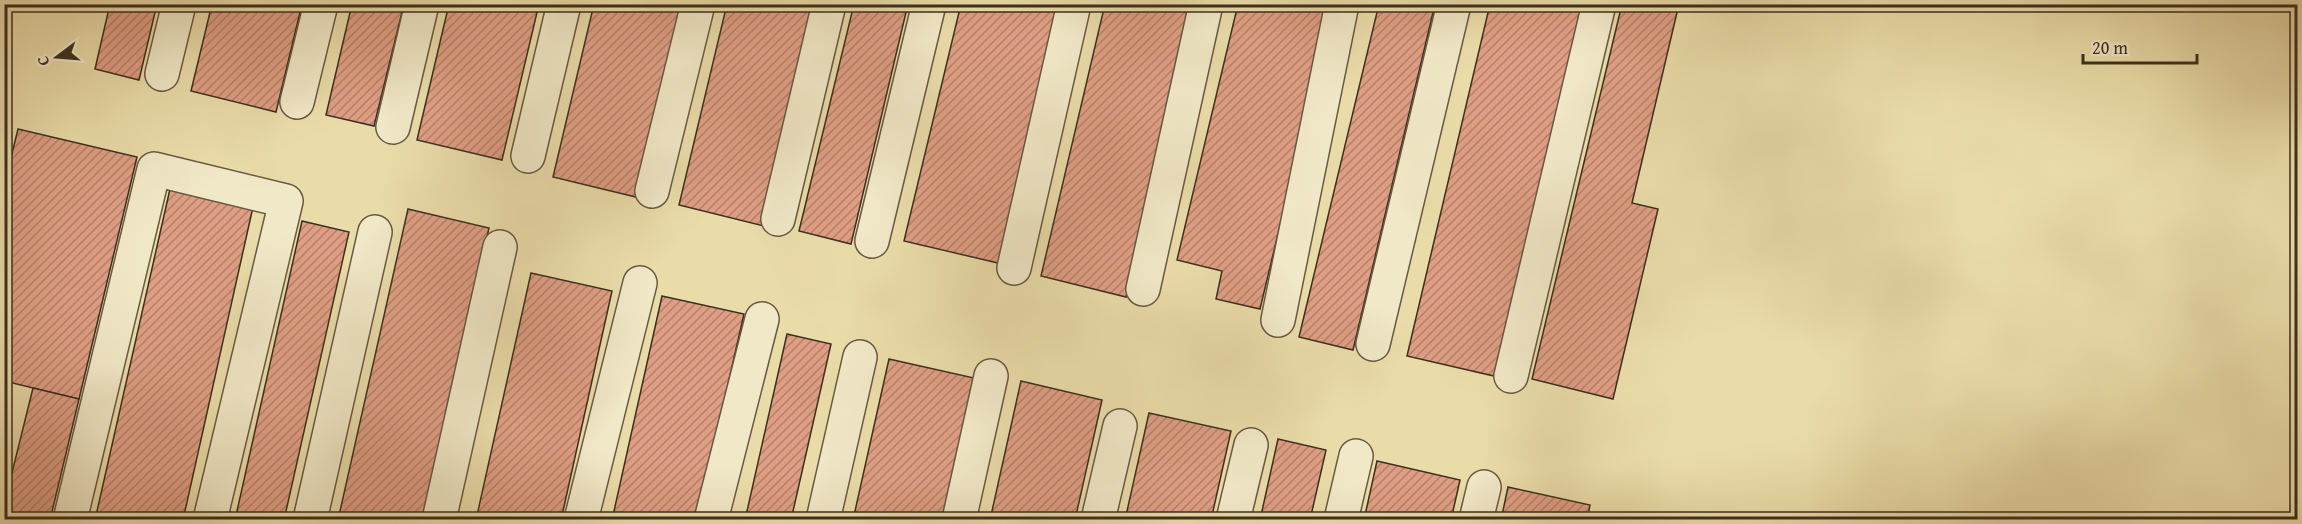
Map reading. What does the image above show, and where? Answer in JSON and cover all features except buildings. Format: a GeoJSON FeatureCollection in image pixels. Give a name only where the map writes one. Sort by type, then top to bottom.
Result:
{"type":"FeatureCollection","features":[{"type":"Feature","properties":{"kind":"lane"},"geometry":{"type":"LineString","coordinates":[[162,74],[179,4]]}},
{"type":"Feature","properties":{"kind":"lane"},"geometry":{"type":"LineString","coordinates":[[297,102],[321,4]]}},
{"type":"Feature","properties":{"kind":"lane"},"geometry":{"type":"LineString","coordinates":[[393,127],[422,4]]}},
{"type":"Feature","properties":{"kind":"lane"},"geometry":{"type":"LineString","coordinates":[[528,156],[564,4]]}},
{"type":"Feature","properties":{"kind":"lane"},"geometry":{"type":"LineString","coordinates":[[652,191],[698,4]]}},
{"type":"Feature","properties":{"kind":"lane"},"geometry":{"type":"LineString","coordinates":[[778,219],[829,4]]}},
{"type":"Feature","properties":{"kind":"lane"},"geometry":{"type":"LineString","coordinates":[[872,241],[929,4]]}},
{"type":"Feature","properties":{"kind":"lane"},"geometry":{"type":"LineString","coordinates":[[1014,268],[1074,4]]}},
{"type":"Feature","properties":{"kind":"lane"},"geometry":{"type":"LineString","coordinates":[[1143,289],[1206,4]]}},
{"type":"Feature","properties":{"kind":"lane"},"geometry":{"type":"LineString","coordinates":[[1278,320],[1342,4]]}},
{"type":"Feature","properties":{"kind":"lane"},"geometry":{"type":"LineString","coordinates":[[1373,344],[1454,4]]}},
{"type":"Feature","properties":{"kind":"lane"},"geometry":{"type":"LineString","coordinates":[[1512,376],[1599,4]]}},
{"type":"Feature","properties":{"kind":"lane"},"geometry":{"type":"LineString","coordinates":[[70,519],[154,170],[286,201],[210,519]]}},
{"type":"Feature","properties":{"kind":"lane"},"geometry":{"type":"LineString","coordinates":[[310,519],[375,232]]}},
{"type":"Feature","properties":{"kind":"lane"},"geometry":{"type":"LineString","coordinates":[[439,519],[500,247]]}},
{"type":"Feature","properties":{"kind":"lane"},"geometry":{"type":"LineString","coordinates":[[581,519],[640,283]]}},
{"type":"Feature","properties":{"kind":"lane"},"geometry":{"type":"LineString","coordinates":[[711,519],[762,319]]}},
{"type":"Feature","properties":{"kind":"lane"},"geometry":{"type":"LineString","coordinates":[[823,519],[860,357]]}},
{"type":"Feature","properties":{"kind":"lane"},"geometry":{"type":"LineString","coordinates":[[959,519],[991,376]]}},
{"type":"Feature","properties":{"kind":"lane"},"geometry":{"type":"LineString","coordinates":[[1098,519],[1120,426]]}},
{"type":"Feature","properties":{"kind":"lane"},"geometry":{"type":"LineString","coordinates":[[1233,519],[1251,445]]}},
{"type":"Feature","properties":{"kind":"lane"},"geometry":{"type":"LineString","coordinates":[[1341,519],[1356,456]]}},
{"type":"Feature","properties":{"kind":"lane"},"geometry":{"type":"LineString","coordinates":[[1476,519],[1484,487]]}}]}
